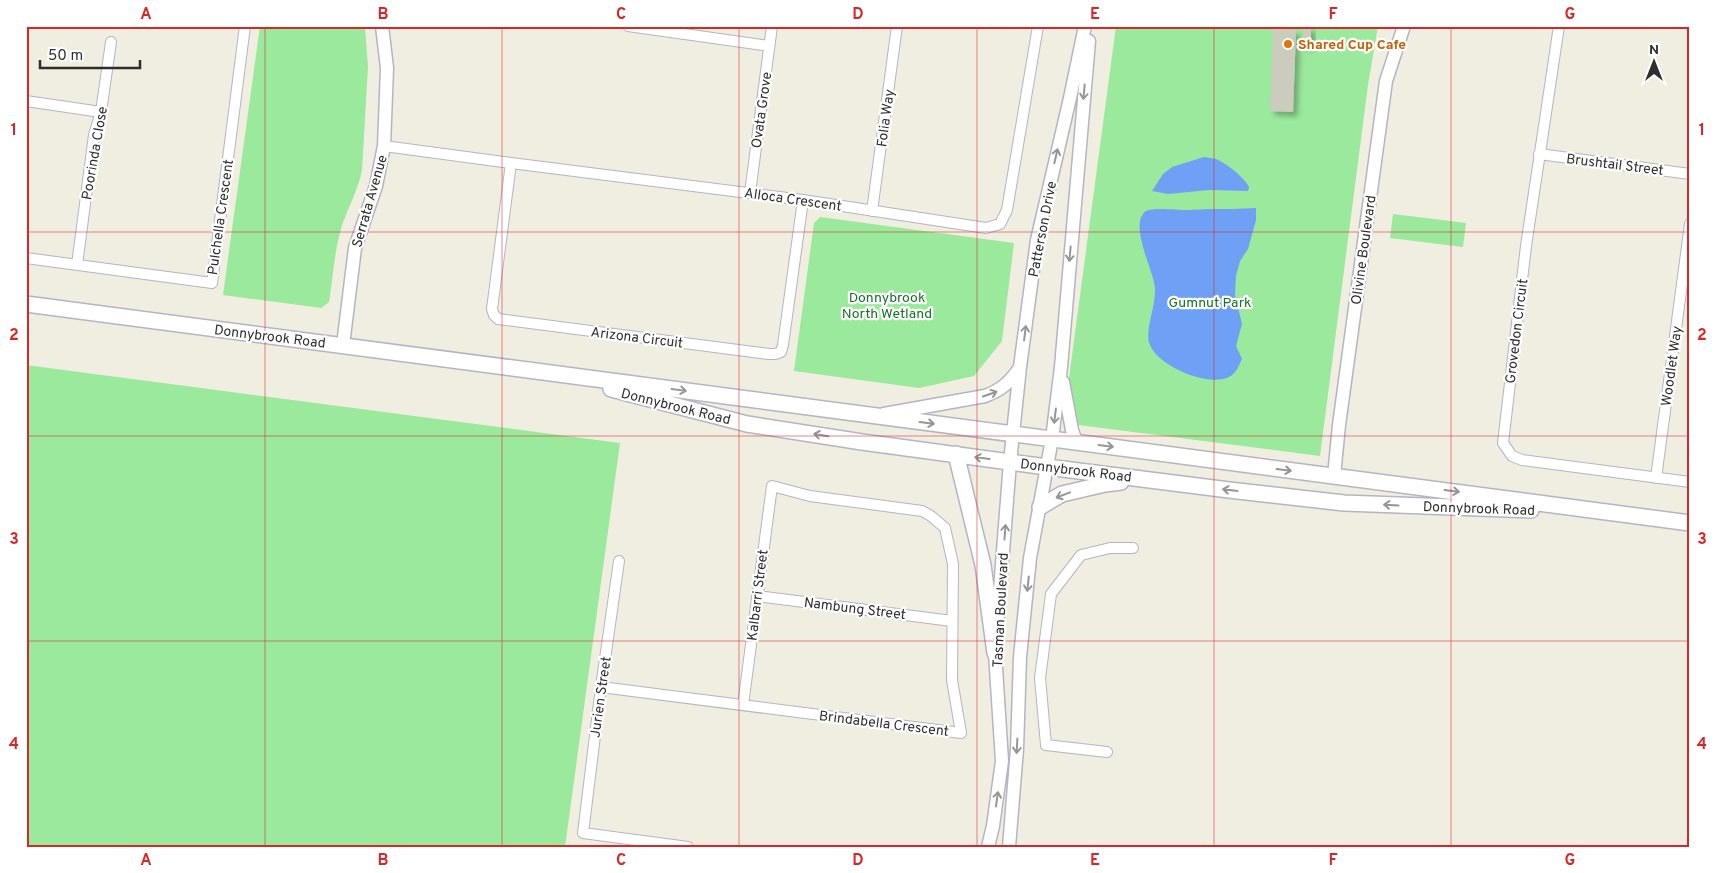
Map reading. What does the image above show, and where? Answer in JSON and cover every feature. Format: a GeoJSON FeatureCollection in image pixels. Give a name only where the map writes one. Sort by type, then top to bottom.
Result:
{"type":"FeatureCollection","features":[{"type":"Feature","properties":{"kind":"main road","name":"Donnybrook Road"},"geometry":{"type":"LineString","coordinates":[[26,304],[1690,522]]}},
{"type":"Feature","properties":{"kind":"main road","name":"Donnybrook Road"},"geometry":{"type":"LineString","coordinates":[[544,372],[747,424],[1047,467],[1344,503],[1615,513]]}},
{"type":"Feature","properties":{"kind":"main road"},"geometry":{"type":"LineString","coordinates":[[956,454],[984,565],[994,653]]}},
{"type":"Feature","properties":{"kind":"main road"},"geometry":{"type":"LineString","coordinates":[[1040,507],[1062,494],[1105,484],[1145,479]]}},
{"type":"Feature","properties":{"kind":"street","name":"Pulchella Crescent"},"geometry":{"type":"LineString","coordinates":[[26,258],[212,282],[245,26]]}},
{"type":"Feature","properties":{"kind":"street","name":"Serrata Avenue"},"geometry":{"type":"LineString","coordinates":[[343,345],[355,248],[376,186],[384,146],[387,68],[382,26]]}},
{"type":"Feature","properties":{"kind":"street"},"geometry":{"type":"LineString","coordinates":[[628,26],[770,46]]}},
{"type":"Feature","properties":{"kind":"street","name":"Ovata Grove"},"geometry":{"type":"LineString","coordinates":[[750,193],[772,26]]}},
{"type":"Feature","properties":{"kind":"street","name":"Folia Way"},"geometry":{"type":"LineString","coordinates":[[872,211],[897,26]]}},
{"type":"Feature","properties":{"kind":"street","name":"Alloca Crescent"},"geometry":{"type":"LineString","coordinates":[[384,146],[803,200],[986,228],[1000,224],[1007,210],[1038,26]]}},
{"type":"Feature","properties":{"kind":"street","name":"Patterson Drive"},"geometry":{"type":"LineString","coordinates":[[1013,434],[1037,240],[1070,98],[1084,26]]}},
{"type":"Feature","properties":{"kind":"street","name":"Patterson Drive"},"geometry":{"type":"LineString","coordinates":[[1047,467],[1061,368],[1090,26]]}},
{"type":"Feature","properties":{"kind":"street","name":"Olivine Boulevard"},"geometry":{"type":"LineString","coordinates":[[1334,476],[1339,425],[1386,81],[1404,26]]}},
{"type":"Feature","properties":{"kind":"street","name":"Grovedon Circuit"},"geometry":{"type":"LineString","coordinates":[[1558,26],[1526,246],[1503,443],[1512,456],[1522,460],[1690,482]]}},
{"type":"Feature","properties":{"kind":"street","name":"Poorinda Close"},"geometry":{"type":"LineString","coordinates":[[77,265],[94,135],[101,112],[111,42]]}},
{"type":"Feature","properties":{"kind":"street"},"geometry":{"type":"LineString","coordinates":[[26,102],[101,112]]}},
{"type":"Feature","properties":{"kind":"street","name":"Brushtail Street"},"geometry":{"type":"LineString","coordinates":[[1539,154],[1690,174]]}},
{"type":"Feature","properties":{"kind":"street","name":"Arizona Circuit"},"geometry":{"type":"LineString","coordinates":[[511,163],[492,309],[498,319],[769,354],[781,352],[783,344],[803,200]]}},
{"type":"Feature","properties":{"kind":"street","name":"Woodlet Way"},"geometry":{"type":"LineString","coordinates":[[1656,478],[1690,224]]}},
{"type":"Feature","properties":{"kind":"street"},"geometry":{"type":"LineString","coordinates":[[874,416],[985,396],[999,391],[1010,382],[1020,367]]}},
{"type":"Feature","properties":{"kind":"street"},"geometry":{"type":"LineString","coordinates":[[1061,368],[1072,430],[1076,442]]}},
{"type":"Feature","properties":{"kind":"street","name":"Tasman Boulevard"},"geometry":{"type":"LineString","coordinates":[[988,847],[993,826],[1002,761],[994,653],[1013,434]]}},
{"type":"Feature","properties":{"kind":"street","name":"Tasman Boulevard"},"geometry":{"type":"LineString","coordinates":[[1009,847],[1017,749],[1020,657],[1030,558],[1047,467]]}},
{"type":"Feature","properties":{"kind":"street","name":"Kalbarri Street"},"geometry":{"type":"LineString","coordinates":[[743,705],[772,486]]}},
{"type":"Feature","properties":{"kind":"street","name":"Brindabella Crescent"},"geometry":{"type":"LineString","coordinates":[[601,687],[961,733],[952,680],[953,564],[945,528],[932,516],[922,511],[810,496],[772,486]]}},
{"type":"Feature","properties":{"kind":"street"},"geometry":{"type":"LineString","coordinates":[[1107,752],[1046,745],[1040,678],[1051,594],[1081,555],[1110,548],[1133,548]]}},
{"type":"Feature","properties":{"kind":"street","name":"Jurien Street"},"geometry":{"type":"LineString","coordinates":[[619,562],[583,833],[688,847]]}},
{"type":"Feature","properties":{"kind":"street","name":"Nambung Street"},"geometry":{"type":"LineString","coordinates":[[757,596],[952,621]]}},
{"type":"Feature","properties":{"kind":"green space"},"geometry":{"type":"Polygon","coordinates":[[[260,26],[365,27],[368,67],[362,170],[339,238],[329,302],[321,308],[223,295],[260,26]]]}},
{"type":"Feature","properties":{"kind":"green space","name":"Gumnut Park"},"geometry":{"type":"Polygon","coordinates":[[[1116,26],[1378,26],[1368,85],[1320,456],[1063,423],[1116,26]]]}},
{"type":"Feature","properties":{"kind":"green space"},"geometry":{"type":"Polygon","coordinates":[[[1393,214],[1466,223],[1463,247],[1390,238],[1393,214]]]}},
{"type":"Feature","properties":{"kind":"green space","name":"Donnybrook North Wetland"},"geometry":{"type":"Polygon","coordinates":[[[820,217],[1014,243],[1002,341],[974,376],[919,388],[794,371],[814,223],[820,217]]]}},
{"type":"Feature","properties":{"kind":"green space"},"geometry":{"type":"Polygon","coordinates":[[[26,365],[620,443],[565,847],[26,847],[26,365]]]}},
{"type":"Feature","properties":{"kind":"water"},"geometry":{"type":"Polygon","coordinates":[[[1204,157],[1216,159],[1230,167],[1247,183],[1248,191],[1209,190],[1168,194],[1152,191],[1163,174],[1172,167],[1204,157]]]}},
{"type":"Feature","properties":{"kind":"water"},"geometry":{"type":"Polygon","coordinates":[[[1256,208],[1256,220],[1248,249],[1240,261],[1236,276],[1235,295],[1242,324],[1236,346],[1242,359],[1234,374],[1229,377],[1209,379],[1185,373],[1163,361],[1155,353],[1148,339],[1155,290],[1142,245],[1140,234],[1141,217],[1146,211],[1155,209],[1256,208]]]}},
{"type":"Feature","properties":{"kind":"building"},"geometry":{"type":"Polygon","coordinates":[[[1303,27],[1311,27],[1311,46],[1303,46],[1303,27]]]}},
{"type":"Feature","properties":{"kind":"building"},"geometry":{"type":"Polygon","coordinates":[[[1273,29],[1296,30],[1293,112],[1270,111],[1273,29]]]}},
{"type":"Feature","properties":{"kind":"place","name":"Shared Cup Cafe"},"geometry":{"type":"Point","coordinates":[1288,44]}}]}
